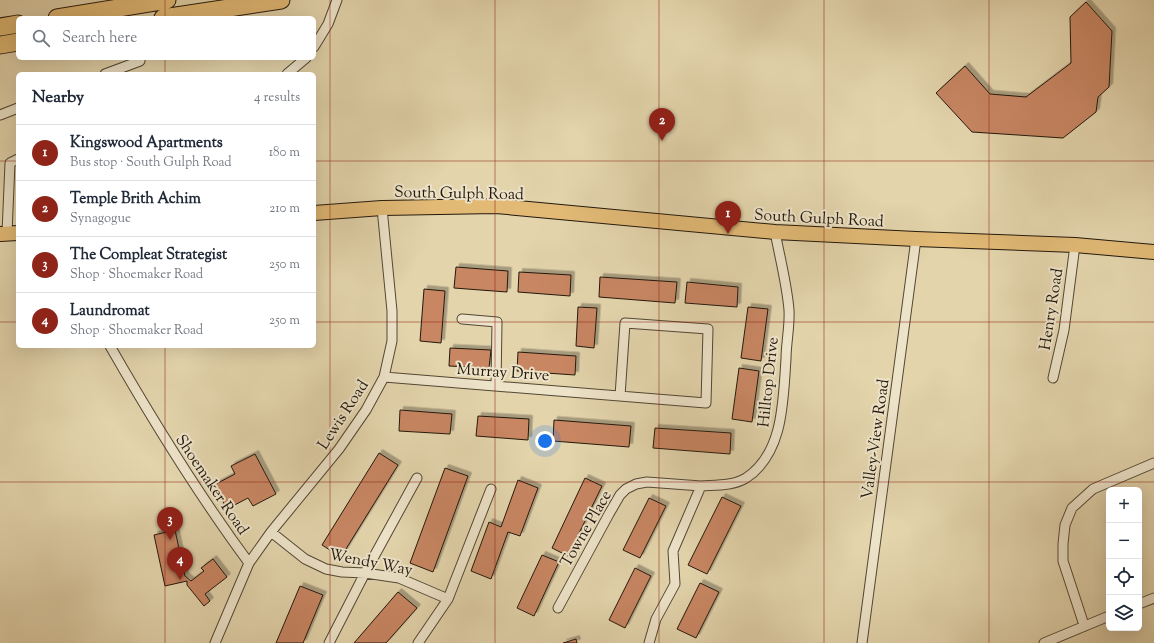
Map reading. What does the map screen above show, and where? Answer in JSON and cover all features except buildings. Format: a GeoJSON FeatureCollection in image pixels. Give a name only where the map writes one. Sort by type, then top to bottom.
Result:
{"type":"FeatureCollection","features":[{"type":"Feature","properties":{"kind":"highway"},"geometry":{"type":"LineString","coordinates":[[69,16],[167,0]]}},
{"type":"Feature","properties":{"kind":"highway"},"geometry":{"type":"LineString","coordinates":[[176,16],[281,0]]}},
{"type":"Feature","properties":{"kind":"highway"},"geometry":{"type":"LineString","coordinates":[[0,27],[16,24]]}},
{"type":"Feature","properties":{"kind":"highway"},"geometry":{"type":"LineString","coordinates":[[0,46],[16,42]]}},
{"type":"Feature","properties":{"kind":"main road","name":"South Gulph Road"},"geometry":{"type":"LineString","coordinates":[[316,213],[382,208],[496,206],[775,232],[916,240],[1075,245],[1154,252]]}},
{"type":"Feature","properties":{"kind":"street"},"geometry":{"type":"LineString","coordinates":[[316,44],[328,24],[337,0]]}},
{"type":"Feature","properties":{"kind":"street"},"geometry":{"type":"LineString","coordinates":[[289,72],[304,60]]}},
{"type":"Feature","properties":{"kind":"street"},"geometry":{"type":"LineString","coordinates":[[110,72],[140,61]]}},
{"type":"Feature","properties":{"kind":"street"},"geometry":{"type":"LineString","coordinates":[[0,115],[16,109]]}},
{"type":"Feature","properties":{"kind":"street"},"geometry":{"type":"LineString","coordinates":[[8,234],[10,163],[16,160]]}},
{"type":"Feature","properties":{"kind":"street","name":"Lewis Road"},"geometry":{"type":"LineString","coordinates":[[249,563],[271,532],[339,450],[366,410],[384,377],[392,341],[392,311],[382,208]]}},
{"type":"Feature","properties":{"kind":"street","name":"Hilltop Drive"},"geometry":{"type":"LineString","coordinates":[[701,486],[724,485],[744,479],[757,469],[768,457],[775,441],[785,387],[789,311],[775,232]]}},
{"type":"Feature","properties":{"kind":"street","name":"Valley-View Road"},"geometry":{"type":"LineString","coordinates":[[862,643],[916,240]]}},
{"type":"Feature","properties":{"kind":"street","name":"Henry Road"},"geometry":{"type":"LineString","coordinates":[[1053,378],[1064,330],[1075,245]]}},
{"type":"Feature","properties":{"kind":"street"},"geometry":{"type":"LineString","coordinates":[[462,319],[497,322],[496,386]]}},
{"type":"Feature","properties":{"kind":"street","name":"Murray Drive"},"geometry":{"type":"LineString","coordinates":[[384,377],[706,403],[708,329],[625,323],[620,396]]}},
{"type":"Feature","properties":{"kind":"street","name":"Shoemaker Road"},"geometry":{"type":"LineString","coordinates":[[111,348],[150,416],[220,524],[249,563]]}},
{"type":"Feature","properties":{"kind":"street"},"geometry":{"type":"LineString","coordinates":[[1084,625],[1063,561],[1063,544],[1066,525],[1072,508],[1093,489],[1154,463]]}},
{"type":"Feature","properties":{"kind":"street"},"geometry":{"type":"LineString","coordinates":[[329,643],[365,572],[417,478]]}},
{"type":"Feature","properties":{"kind":"street","name":"Towne Place"},"geometry":{"type":"LineString","coordinates":[[558,608],[609,514],[626,489],[636,484],[647,482],[701,486]]}},
{"type":"Feature","properties":{"kind":"street"},"geometry":{"type":"LineString","coordinates":[[649,643],[656,619],[675,584],[672,552],[701,486]]}},
{"type":"Feature","properties":{"kind":"street"},"geometry":{"type":"LineString","coordinates":[[418,643],[448,599],[491,489]]}},
{"type":"Feature","properties":{"kind":"street","name":"Wendy Way"},"geometry":{"type":"LineString","coordinates":[[271,532],[305,559],[326,569],[342,572],[365,572],[399,578],[448,599]]}},
{"type":"Feature","properties":{"kind":"street"},"geometry":{"type":"LineString","coordinates":[[215,643],[249,563]]}},
{"type":"Feature","properties":{"kind":"street"},"geometry":{"type":"LineString","coordinates":[[1142,603],[1154,598]]}},
{"type":"Feature","properties":{"kind":"street"},"geometry":{"type":"LineString","coordinates":[[1044,643],[1106,617]]}},
{"type":"Feature","properties":{"kind":"place","name":"Temple Brith Achim"},"geometry":{"type":"Point","coordinates":[662,141]}},
{"type":"Feature","properties":{"kind":"place","name":"Kingswood Apartments"},"geometry":{"type":"Point","coordinates":[728,234]}},
{"type":"Feature","properties":{"kind":"place","name":"The Compleat Strategist"},"geometry":{"type":"Point","coordinates":[170,540]}},
{"type":"Feature","properties":{"kind":"place","name":"Laundromat"},"geometry":{"type":"Point","coordinates":[180,580]}}]}
